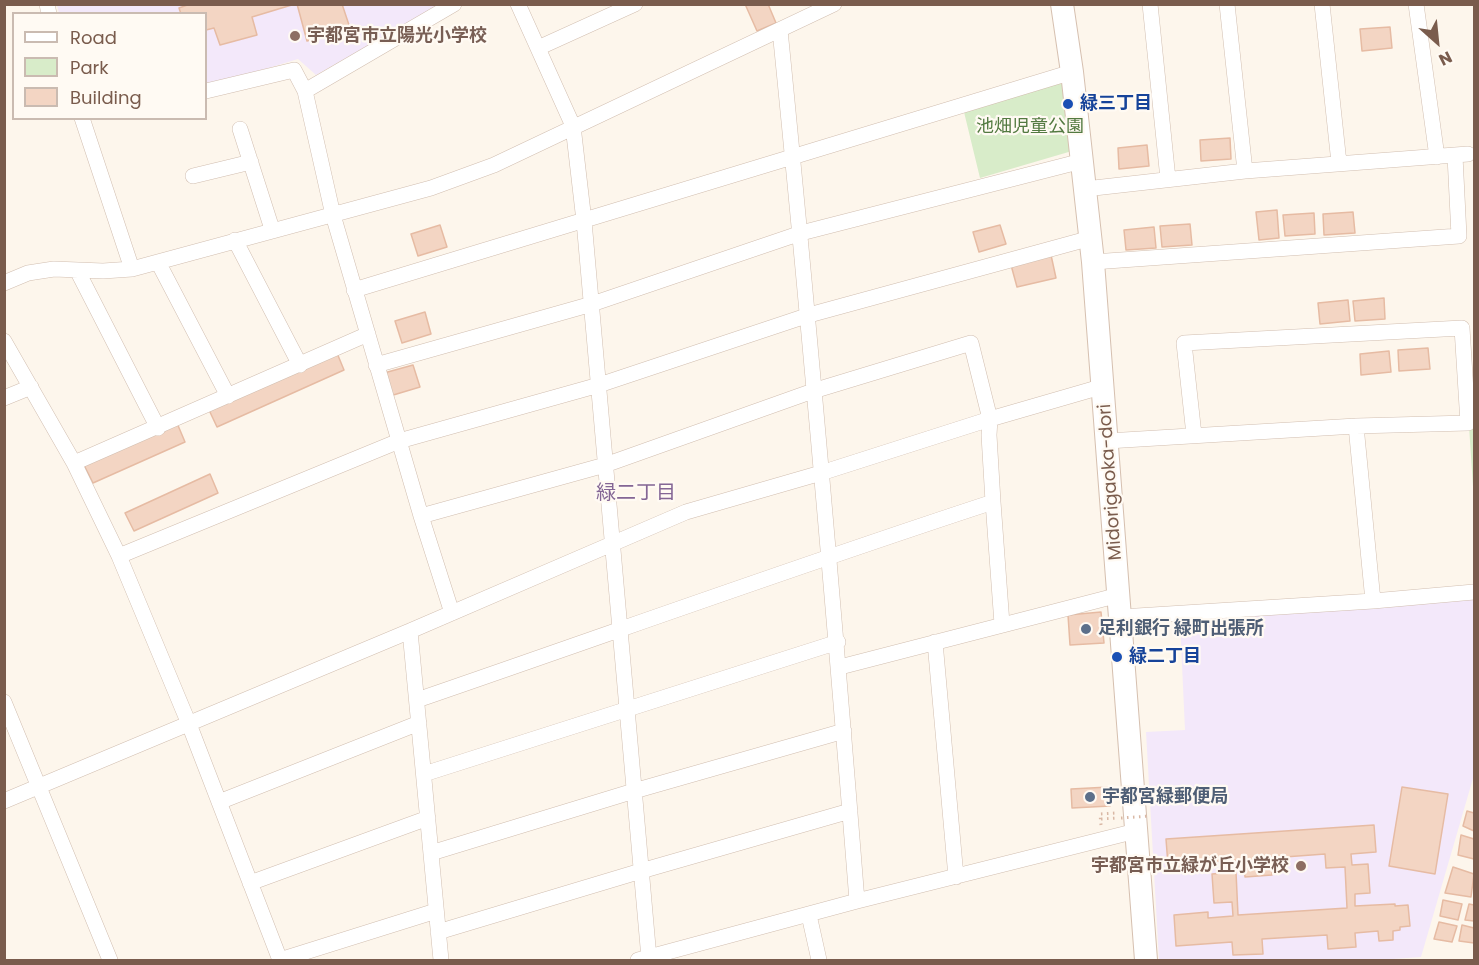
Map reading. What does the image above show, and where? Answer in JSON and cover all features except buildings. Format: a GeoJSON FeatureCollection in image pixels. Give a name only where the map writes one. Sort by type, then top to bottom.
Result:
{"type":"FeatureCollection","features":[{"type":"Feature","properties":{"kind":"street"},"geometry":{"type":"LineString","coordinates":[[305,91],[454,4]]}},
{"type":"Feature","properties":{"kind":"street"},"geometry":{"type":"LineString","coordinates":[[518,4],[573,126],[592,304],[641,871],[644,959],[674,956],[857,901],[956,877],[1135,822]]}},
{"type":"Feature","properties":{"kind":"street"},"geometry":{"type":"LineString","coordinates":[[538,48],[635,4]]}},
{"type":"Feature","properties":{"kind":"street"},"geometry":{"type":"LineString","coordinates":[[4,283],[28,273],[54,269],[132,269],[272,229],[431,188],[494,165],[834,4]]}},
{"type":"Feature","properties":{"kind":"street","name":"Midorigaoka-dori"},"geometry":{"type":"LineString","coordinates":[[1062,4],[1091,238],[1146,960]]}},
{"type":"Feature","properties":{"kind":"street"},"geometry":{"type":"LineString","coordinates":[[1150,4],[1168,179]]}},
{"type":"Feature","properties":{"kind":"street"},"geometry":{"type":"LineString","coordinates":[[1227,4],[1245,171]]}},
{"type":"Feature","properties":{"kind":"street"},"geometry":{"type":"LineString","coordinates":[[1322,4],[1339,163]]}},
{"type":"Feature","properties":{"kind":"street"},"geometry":{"type":"LineString","coordinates":[[1416,4],[1437,157]]}},
{"type":"Feature","properties":{"kind":"street"},"geometry":{"type":"LineString","coordinates":[[780,30],[809,315],[813,391],[838,642],[857,901]]}},
{"type":"Feature","properties":{"kind":"street"},"geometry":{"type":"LineString","coordinates":[[207,91],[294,70],[305,91],[333,215],[354,290],[452,613]]}},
{"type":"Feature","properties":{"kind":"street"},"geometry":{"type":"LineString","coordinates":[[354,290],[1072,72]]}},
{"type":"Feature","properties":{"kind":"street"},"geometry":{"type":"LineString","coordinates":[[83,120],[132,269]]}},
{"type":"Feature","properties":{"kind":"street"},"geometry":{"type":"LineString","coordinates":[[240,129],[272,229]]}},
{"type":"Feature","properties":{"kind":"street"},"geometry":{"type":"LineString","coordinates":[[1085,189],[1245,171],[1461,155],[1459,236],[1093,262]]}},
{"type":"Feature","properties":{"kind":"street"},"geometry":{"type":"LineString","coordinates":[[376,365],[592,304],[801,233],[1082,161]]}},
{"type":"Feature","properties":{"kind":"street"},"geometry":{"type":"LineString","coordinates":[[193,176],[250,162]]}},
{"type":"Feature","properties":{"kind":"street"},"geometry":{"type":"LineString","coordinates":[[119,556],[399,441],[598,385],[809,315],[1091,238]]}},
{"type":"Feature","properties":{"kind":"street"},"geometry":{"type":"LineString","coordinates":[[235,240],[300,364]]}},
{"type":"Feature","properties":{"kind":"street"},"geometry":{"type":"LineString","coordinates":[[158,262],[228,396]]}},
{"type":"Feature","properties":{"kind":"street"},"geometry":{"type":"LineString","coordinates":[[77,270],[158,428]]}},
{"type":"Feature","properties":{"kind":"street"},"geometry":{"type":"LineString","coordinates":[[1107,441],[1356,426],[1467,423],[1462,328],[1184,343],[1194,435]]}},
{"type":"Feature","properties":{"kind":"street"},"geometry":{"type":"LineString","coordinates":[[74,464],[368,334]]}},
{"type":"Feature","properties":{"kind":"street"},"geometry":{"type":"LineString","coordinates":[[4,341],[74,464],[119,556],[189,724],[280,960],[436,911]]}},
{"type":"Feature","properties":{"kind":"street"},"geometry":{"type":"LineString","coordinates":[[421,516],[605,465],[813,391],[971,343],[990,419],[989,435],[1002,624]]}},
{"type":"Feature","properties":{"kind":"street"},"geometry":{"type":"LineString","coordinates":[[4,801],[410,631],[686,512],[1104,386]]}},
{"type":"Feature","properties":{"kind":"street"},"geometry":{"type":"LineString","coordinates":[[4,398],[31,387]]}},
{"type":"Feature","properties":{"kind":"street"},"geometry":{"type":"LineString","coordinates":[[1356,426],[1373,601]]}},
{"type":"Feature","properties":{"kind":"street"},"geometry":{"type":"LineString","coordinates":[[417,700],[830,555],[993,502]]}},
{"type":"Feature","properties":{"kind":"street"},"geometry":{"type":"LineString","coordinates":[[840,667],[1002,624],[1120,606],[1373,601],[1474,592]]}},
{"type":"Feature","properties":{"kind":"street"},"geometry":{"type":"LineString","coordinates":[[410,631],[441,960]]}},
{"type":"Feature","properties":{"kind":"street"},"geometry":{"type":"LineString","coordinates":[[424,774],[838,642]]}},
{"type":"Feature","properties":{"kind":"street"},"geometry":{"type":"LineString","coordinates":[[935,642],[956,877]]}},
{"type":"Feature","properties":{"kind":"street"},"geometry":{"type":"LineString","coordinates":[[4,702],[110,960]]}},
{"type":"Feature","properties":{"kind":"street"},"geometry":{"type":"LineString","coordinates":[[219,802],[419,723]]}},
{"type":"Feature","properties":{"kind":"street"},"geometry":{"type":"LineString","coordinates":[[431,853],[634,791],[844,731]]}},
{"type":"Feature","properties":{"kind":"street"},"geometry":{"type":"LineString","coordinates":[[438,932],[850,811]]}},
{"type":"Feature","properties":{"kind":"street"},"geometry":{"type":"LineString","coordinates":[[250,883],[428,818]]}},
{"type":"Feature","properties":{"kind":"street"},"geometry":{"type":"LineString","coordinates":[[808,915],[819,960]]}},
{"type":"Feature","properties":{"kind":"path"},"geometry":{"type":"LineString","coordinates":[[1111,824],[1101,825],[1100,814],[1120,812]]}},
{"type":"Feature","properties":{"kind":"path"},"geometry":{"type":"LineString","coordinates":[[1101,819],[1135,822]]}},
{"type":"Feature","properties":{"kind":"shaded area","name":"宇都宮市立陽光小学校"},"geometry":{"type":"Polygon","coordinates":[[[57,5],[440,5],[316,75],[298,59],[207,87],[207,12],[59,12],[57,5]]]}},
{"type":"Feature","properties":{"kind":"shaded area","name":"宇都宮市立緑が丘小学校"},"geometry":{"type":"Polygon","coordinates":[[[1474,590],[1474,775],[1421,957],[1379,960],[1159,960],[1146,732],[1185,730],[1180,621],[1474,590]]]}},
{"type":"Feature","properties":{"kind":"green space","name":"池畑児童公園"},"geometry":{"type":"Polygon","coordinates":[[[1064,80],[1072,151],[980,178],[964,112],[1064,80]]]}},
{"type":"Feature","properties":{"kind":"green space"},"geometry":{"type":"Polygon","coordinates":[[[1474,425],[1474,502],[1469,426],[1474,425]]]}},
{"type":"Feature","properties":{"kind":"place","name":"宇都宮市立陽光小学校"},"geometry":{"type":"Point","coordinates":[295,36]}},
{"type":"Feature","properties":{"kind":"place","name":"緑三丁目"},"geometry":{"type":"Point","coordinates":[1068,104]}},
{"type":"Feature","properties":{"kind":"place","name":"足利銀行 緑町出張所"},"geometry":{"type":"Point","coordinates":[1086,629]}},
{"type":"Feature","properties":{"kind":"place","name":"緑二丁目"},"geometry":{"type":"Point","coordinates":[1117,657]}},
{"type":"Feature","properties":{"kind":"place","name":"宇都宮緑郵便局"},"geometry":{"type":"Point","coordinates":[1090,797]}},
{"type":"Feature","properties":{"kind":"place","name":"宇都宮市立緑が丘小学校"},"geometry":{"type":"Point","coordinates":[1301,866]}},
{"type":"Feature","properties":{"kind":"district","name":"緑二丁目"},"geometry":{"type":"Point","coordinates":[636,494]}}]}
